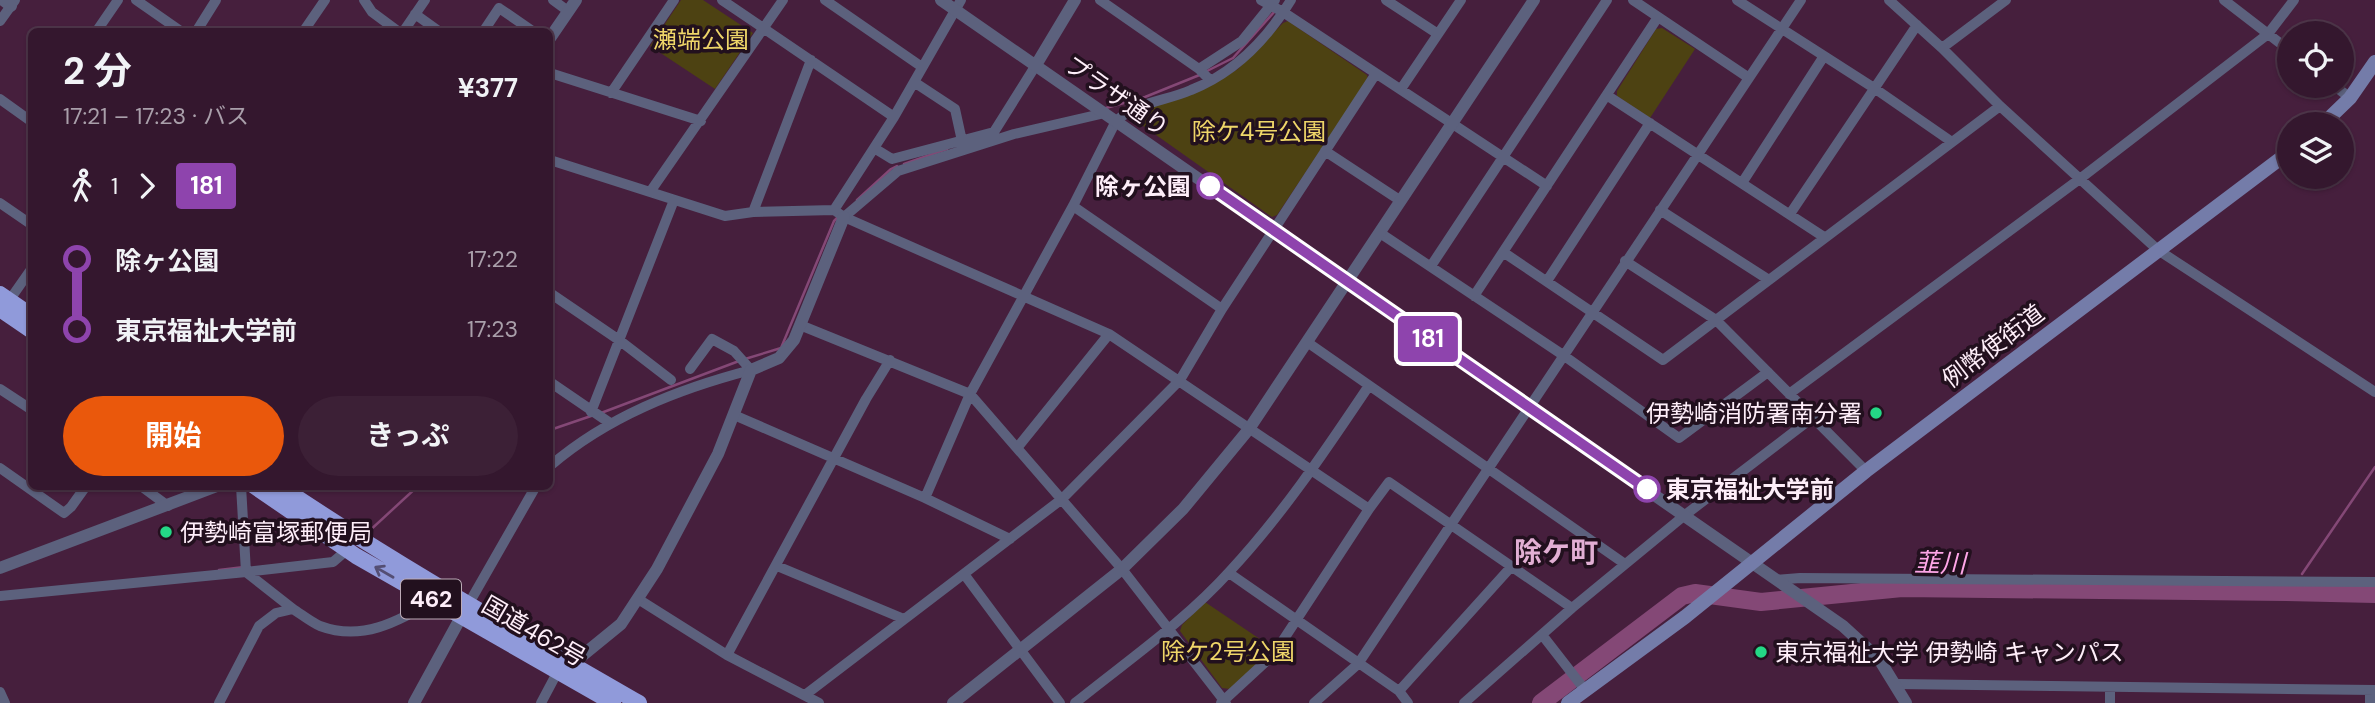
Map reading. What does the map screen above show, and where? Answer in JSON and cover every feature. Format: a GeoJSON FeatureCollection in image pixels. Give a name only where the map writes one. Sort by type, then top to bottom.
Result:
{"type":"FeatureCollection","features":[{"type":"Feature","properties":{"kind":"highway"},"geometry":{"type":"LineString","coordinates":[[2,306],[28,315]]}},
{"type":"Feature","properties":{"kind":"highway"},"geometry":{"type":"LineString","coordinates":[[2,306],[28,328]]}},
{"type":"Feature","properties":{"kind":"highway","name":"国道462号"},"geometry":{"type":"LineString","coordinates":[[260,490],[347,551],[433,601],[465,610],[574,665],[639,703]]}},
{"type":"Feature","properties":{"kind":"highway","name":"国道462号"},"geometry":{"type":"LineString","coordinates":[[286,490],[558,671],[613,703]]}},
{"type":"Feature","properties":{"kind":"main road"},"geometry":{"type":"LineString","coordinates":[[2354,91],[2375,62]]}},
{"type":"Feature","properties":{"kind":"main road"},"geometry":{"type":"LineString","coordinates":[[2335,112],[2349,98]]}},
{"type":"Feature","properties":{"kind":"main road","name":"例幣使街道"},"geometry":{"type":"LineString","coordinates":[[1585,690],[1697,608],[1866,471],[2277,161]]}},
{"type":"Feature","properties":{"kind":"main road"},"geometry":{"type":"LineString","coordinates":[[1567,703],[1585,690]]}},
{"type":"Feature","properties":{"kind":"street"},"geometry":{"type":"LineString","coordinates":[[99,28],[118,0]]}},
{"type":"Feature","properties":{"kind":"street"},"geometry":{"type":"LineString","coordinates":[[136,0],[176,28]]}},
{"type":"Feature","properties":{"kind":"street"},"geometry":{"type":"LineString","coordinates":[[198,28],[216,0]]}},
{"type":"Feature","properties":{"kind":"street"},"geometry":{"type":"LineString","coordinates":[[306,28],[325,0]]}},
{"type":"Feature","properties":{"kind":"street"},"geometry":{"type":"LineString","coordinates":[[364,0],[372,12],[395,28]]}},
{"type":"Feature","properties":{"kind":"street"},"geometry":{"type":"LineString","coordinates":[[404,28],[425,0]]}},
{"type":"Feature","properties":{"kind":"street"},"geometry":{"type":"LineString","coordinates":[[553,0],[572,6],[553,34]]}},
{"type":"Feature","properties":{"kind":"street"},"geometry":{"type":"LineString","coordinates":[[611,93],[674,0]]}},
{"type":"Feature","properties":{"kind":"street"},"geometry":{"type":"LineString","coordinates":[[722,0],[894,117]]}},
{"type":"Feature","properties":{"kind":"street"},"geometry":{"type":"LineString","coordinates":[[650,192],[783,0]]}},
{"type":"Feature","properties":{"kind":"street"},"geometry":{"type":"LineString","coordinates":[[825,0],[922,67]]}},
{"type":"Feature","properties":{"kind":"street","name":"プラザ通り"},"geometry":{"type":"LineString","coordinates":[[941,0],[958,5],[1036,65],[1346,283],[1815,607],[1879,659],[1906,703]]}},
{"type":"Feature","properties":{"kind":"street"},"geometry":{"type":"LineString","coordinates":[[874,148],[892,159],[994,132],[1075,0]]}},
{"type":"Feature","properties":{"kind":"street"},"geometry":{"type":"LineString","coordinates":[[1100,0],[1199,69],[1210,80]]}},
{"type":"Feature","properties":{"kind":"street"},"geometry":{"type":"LineString","coordinates":[[1261,0],[1273,3],[1375,75],[1402,89],[1547,186]]}},
{"type":"Feature","properties":{"kind":"street"},"geometry":{"type":"LineString","coordinates":[[925,498],[970,394],[1073,206],[1116,121],[1136,107],[1193,90],[1237,65],[1291,0]]}},
{"type":"Feature","properties":{"kind":"street"},"geometry":{"type":"LineString","coordinates":[[1386,0],[1438,34]]}},
{"type":"Feature","properties":{"kind":"street"},"geometry":{"type":"LineString","coordinates":[[1402,89],[1461,0]]}},
{"type":"Feature","properties":{"kind":"street"},"geometry":{"type":"LineString","coordinates":[[953,703],[1122,569],[1183,509],[1250,429],[1534,0]]}},
{"type":"Feature","properties":{"kind":"street"},"geometry":{"type":"LineString","coordinates":[[1431,266],[1606,0]]}},
{"type":"Feature","properties":{"kind":"street"},"geometry":{"type":"LineString","coordinates":[[1633,0],[1749,78]]}},
{"type":"Feature","properties":{"kind":"street"},"geometry":{"type":"LineString","coordinates":[[1737,0],[1952,142]]}},
{"type":"Feature","properties":{"kind":"street"},"geometry":{"type":"LineString","coordinates":[[1314,703],[1358,664],[1801,0]]}},
{"type":"Feature","properties":{"kind":"street"},"geometry":{"type":"LineString","coordinates":[[1889,0],[2158,250],[2375,392]]}},
{"type":"Feature","properties":{"kind":"street"},"geometry":{"type":"LineString","coordinates":[[1942,48],[2006,0]]}},
{"type":"Feature","properties":{"kind":"street"},"geometry":{"type":"LineString","coordinates":[[2224,0],[2277,41]]}},
{"type":"Feature","properties":{"kind":"street"},"geometry":{"type":"LineString","coordinates":[[1789,394],[2081,178],[2268,34],[2294,0]]}},
{"type":"Feature","properties":{"kind":"street"},"geometry":{"type":"LineString","coordinates":[[0,21],[9,2]]}},
{"type":"Feature","properties":{"kind":"street"},"geometry":{"type":"LineString","coordinates":[[1199,69],[1242,41],[1273,3]]}},
{"type":"Feature","properties":{"kind":"street"},"geometry":{"type":"LineString","coordinates":[[553,464],[610,423],[701,383],[751,370],[779,359],[794,340],[839,214],[874,148],[958,5]]}},
{"type":"Feature","properties":{"kind":"street"},"geometry":{"type":"LineString","coordinates":[[485,28],[499,8],[528,28]]}},
{"type":"Feature","properties":{"kind":"street"},"geometry":{"type":"LineString","coordinates":[[415,14],[434,28]]}},
{"type":"Feature","properties":{"kind":"street"},"geometry":{"type":"LineString","coordinates":[[1474,296],[1658,17]]}},
{"type":"Feature","properties":{"kind":"street"},"geometry":{"type":"LineString","coordinates":[[1790,214],[1917,24]]}},
{"type":"Feature","properties":{"kind":"street"},"geometry":{"type":"LineString","coordinates":[[1742,183],[1824,56]]}},
{"type":"Feature","properties":{"kind":"street"},"geometry":{"type":"LineString","coordinates":[[753,212],[811,60]]}},
{"type":"Feature","properties":{"kind":"street"},"geometry":{"type":"LineString","coordinates":[[553,74],[701,121]]}},
{"type":"Feature","properties":{"kind":"street"},"geometry":{"type":"LineString","coordinates":[[805,695],[1062,499],[1180,380],[1222,309],[1375,75]]}},
{"type":"Feature","properties":{"kind":"street"},"geometry":{"type":"LineString","coordinates":[[914,82],[955,109],[962,141]]}},
{"type":"Feature","properties":{"kind":"street"},"geometry":{"type":"LineString","coordinates":[[1608,96],[1824,237]]}},
{"type":"Feature","properties":{"kind":"street"},"geometry":{"type":"LineString","coordinates":[[0,99],[28,119]]}},
{"type":"Feature","properties":{"kind":"street"},"geometry":{"type":"LineString","coordinates":[[1503,252],[1663,360],[2000,106]]}},
{"type":"Feature","properties":{"kind":"street"},"geometry":{"type":"LineString","coordinates":[[839,214],[898,171],[1014,134],[1105,113]]}},
{"type":"Feature","properties":{"kind":"street"},"geometry":{"type":"LineString","coordinates":[[1547,281],[1650,122]]}},
{"type":"Feature","properties":{"kind":"street"},"geometry":{"type":"LineString","coordinates":[[1325,151],[1401,201]]}},
{"type":"Feature","properties":{"kind":"street"},"geometry":{"type":"LineString","coordinates":[[553,161],[725,216],[753,212],[839,214],[1109,334],[1368,509]]}},
{"type":"Feature","properties":{"kind":"street"},"geometry":{"type":"LineString","coordinates":[[591,412],[674,200]]}},
{"type":"Feature","properties":{"kind":"street"},"geometry":{"type":"LineString","coordinates":[[0,203],[28,222]]}},
{"type":"Feature","properties":{"kind":"street"},"geometry":{"type":"LineString","coordinates":[[1073,206],[1222,309]]}},
{"type":"Feature","properties":{"kind":"street"},"geometry":{"type":"LineString","coordinates":[[1660,210],[1769,280]]}},
{"type":"Feature","properties":{"kind":"street"},"geometry":{"type":"LineString","coordinates":[[1380,233],[1563,355],[1679,438],[1768,372]]}},
{"type":"Feature","properties":{"kind":"street"},"geometry":{"type":"LineString","coordinates":[[1625,261],[1716,320],[1866,471]]}},
{"type":"Feature","properties":{"kind":"street"},"geometry":{"type":"LineString","coordinates":[[2,306],[28,273]]}},
{"type":"Feature","properties":{"kind":"street"},"geometry":{"type":"LineString","coordinates":[[553,295],[671,380]]}},
{"type":"Feature","properties":{"kind":"street"},"geometry":{"type":"LineString","coordinates":[[800,325],[970,394],[1122,569],[1223,702],[1273,654],[1368,509],[1389,482],[1572,608]]}},
{"type":"Feature","properties":{"kind":"street"},"geometry":{"type":"LineString","coordinates":[[1017,448],[1109,334]]}},
{"type":"Feature","properties":{"kind":"street"},"geometry":{"type":"LineString","coordinates":[[690,369],[712,340],[734,351],[751,370]]}},
{"type":"Feature","properties":{"kind":"street"},"geometry":{"type":"LineString","coordinates":[[1307,342],[1625,564]]}},
{"type":"Feature","properties":{"kind":"street"},"geometry":{"type":"LineString","coordinates":[[727,655],[890,360]]}},
{"type":"Feature","properties":{"kind":"street"},"geometry":{"type":"LineString","coordinates":[[574,665],[621,624],[638,600],[706,478],[751,370]]}},
{"type":"Feature","properties":{"kind":"street"},"geometry":{"type":"LineString","coordinates":[[553,384],[610,423]]}},
{"type":"Feature","properties":{"kind":"street"},"geometry":{"type":"LineString","coordinates":[[1075,703],[1168,629],[1229,573],[1312,471],[1368,387]]}},
{"type":"Feature","properties":{"kind":"street"},"geometry":{"type":"LineString","coordinates":[[0,388],[28,407]]}},
{"type":"Feature","properties":{"kind":"street"},"geometry":{"type":"LineString","coordinates":[[734,415],[925,498],[1010,539]]}},
{"type":"Feature","properties":{"kind":"street"},"geometry":{"type":"LineString","coordinates":[[1464,703],[1625,564],[1812,418]]}},
{"type":"Feature","properties":{"kind":"street"},"geometry":{"type":"LineString","coordinates":[[0,468],[28,488]]}},
{"type":"Feature","properties":{"kind":"street"},"geometry":{"type":"LineString","coordinates":[[31,490],[64,513],[72,507],[83,490]]}},
{"type":"Feature","properties":{"kind":"street"},"geometry":{"type":"LineString","coordinates":[[147,490],[168,506]]}},
{"type":"Feature","properties":{"kind":"street"},"geometry":{"type":"LineString","coordinates":[[0,568],[207,490]]}},
{"type":"Feature","properties":{"kind":"street"},"geometry":{"type":"LineString","coordinates":[[241,490],[246,569],[293,609],[320,626],[363,632],[390,625],[433,601]]}},
{"type":"Feature","properties":{"kind":"street"},"geometry":{"type":"LineString","coordinates":[[414,703],[534,490]]}},
{"type":"Feature","properties":{"kind":"street"},"geometry":{"type":"LineString","coordinates":[[0,596],[333,562],[347,551]]}},
{"type":"Feature","properties":{"kind":"street"},"geometry":{"type":"LineString","coordinates":[[777,566],[904,620]]}},
{"type":"Feature","properties":{"kind":"street"},"geometry":{"type":"LineString","coordinates":[[1399,691],[1511,567]]}},
{"type":"Feature","properties":{"kind":"street"},"geometry":{"type":"LineString","coordinates":[[1229,573],[1399,691],[1408,703]]}},
{"type":"Feature","properties":{"kind":"street"},"geometry":{"type":"LineString","coordinates":[[964,574],[1060,703]]}},
{"type":"Feature","properties":{"kind":"street"},"geometry":{"type":"LineString","coordinates":[[1776,580],[2375,582]]}},
{"type":"Feature","properties":{"kind":"street"},"geometry":{"type":"LineString","coordinates":[[638,600],[727,655],[819,703]]}},
{"type":"Feature","properties":{"kind":"street"},"geometry":{"type":"LineString","coordinates":[[219,703],[259,626],[276,613],[293,609]]}},
{"type":"Feature","properties":{"kind":"street"},"geometry":{"type":"LineString","coordinates":[[1543,636],[1585,690]]}},
{"type":"Feature","properties":{"kind":"street"},"geometry":{"type":"LineString","coordinates":[[541,703],[558,671]]}},
{"type":"Feature","properties":{"kind":"street"},"geometry":{"type":"LineString","coordinates":[[1896,684],[2372,690],[2370,703]]}},
{"type":"Feature","properties":{"kind":"street"},"geometry":{"type":"LineString","coordinates":[[2110,688],[2110,703]]}},
{"type":"Feature","properties":{"kind":"street"},"geometry":{"type":"LineString","coordinates":[[0,692],[5,703]]}},
{"type":"Feature","properties":{"kind":"green space","name":"瀬端公園"},"geometry":{"type":"Polygon","coordinates":[[[681,0],[703,0],[753,33],[715,89],[650,46],[681,0]]]}},
{"type":"Feature","properties":{"kind":"green space","name":"除ケ4号公園"},"geometry":{"type":"Polygon","coordinates":[[[1288,21],[1367,75],[1368,79],[1277,215],[1272,217],[1132,118],[1135,112],[1214,83],[1238,69],[1288,21]]]}},
{"type":"Feature","properties":{"kind":"green space"},"geometry":{"type":"Polygon","coordinates":[[[1662,28],[1695,49],[1650,118],[1617,96],[1617,91],[1656,29],[1662,28]]]}},
{"type":"Feature","properties":{"kind":"green space","name":"除ケ2号公園"},"geometry":{"type":"Polygon","coordinates":[[[1205,602],[1273,648],[1230,689],[1222,688],[1180,631],[1182,625],[1205,602]]]}},
{"type":"Feature","properties":{"kind":"waterway"},"geometry":{"type":"LineString","coordinates":[[1207,71],[1233,58],[1275,11]]}},
{"type":"Feature","properties":{"kind":"waterway"},"geometry":{"type":"LineString","coordinates":[[1106,108],[1145,97],[1202,74]]}},
{"type":"Feature","properties":{"kind":"waterway"},"geometry":{"type":"LineString","coordinates":[[904,164],[947,149]]}},
{"type":"Feature","properties":{"kind":"waterway"},"geometry":{"type":"LineString","coordinates":[[857,200],[897,166]]}},
{"type":"Feature","properties":{"kind":"waterway"},"geometry":{"type":"LineString","coordinates":[[745,359],[781,348],[834,221],[839,216]]}},
{"type":"Feature","properties":{"kind":"waterway"},"geometry":{"type":"LineString","coordinates":[[601,413],[739,361]]}},
{"type":"Feature","properties":{"kind":"waterway"},"geometry":{"type":"LineString","coordinates":[[553,429],[591,416]]}},
{"type":"Feature","properties":{"kind":"waterway"},"geometry":{"type":"LineString","coordinates":[[2302,574],[2375,467]]}},
{"type":"Feature","properties":{"kind":"waterway"},"geometry":{"type":"LineString","coordinates":[[366,534],[414,490]]}},
{"type":"Feature","properties":{"kind":"waterway"},"geometry":{"type":"LineString","coordinates":[[219,570],[244,567]]}},
{"type":"Feature","properties":{"kind":"waterway","name":"韮川"},"geometry":{"type":"LineString","coordinates":[[1541,703],[1682,596],[1695,593],[1761,602],[1902,588],[2375,594]]}},
{"type":"Feature","properties":{"kind":"bus line","name":"181"},"geometry":{"type":"LineString","coordinates":[[1210,186],[1346,283],[1647,489]]}},
{"type":"Feature","properties":{"kind":"place","name":"除ヶ公園"},"geometry":{"type":"Point","coordinates":[1210,186]}},
{"type":"Feature","properties":{"kind":"place","name":"伊勢崎消防署南分署"},"geometry":{"type":"Point","coordinates":[1876,413]}},
{"type":"Feature","properties":{"kind":"place","name":"東京福祉大学前"},"geometry":{"type":"Point","coordinates":[1647,489]}},
{"type":"Feature","properties":{"kind":"place","name":"伊勢崎富塚郵便局"},"geometry":{"type":"Point","coordinates":[166,532]}},
{"type":"Feature","properties":{"kind":"place","name":"東京福祉大学 伊勢崎 キャンパス"},"geometry":{"type":"Point","coordinates":[1761,652]}},
{"type":"Feature","properties":{"kind":"district","name":"除ケ町"},"geometry":{"type":"Point","coordinates":[1556,552]}}]}
